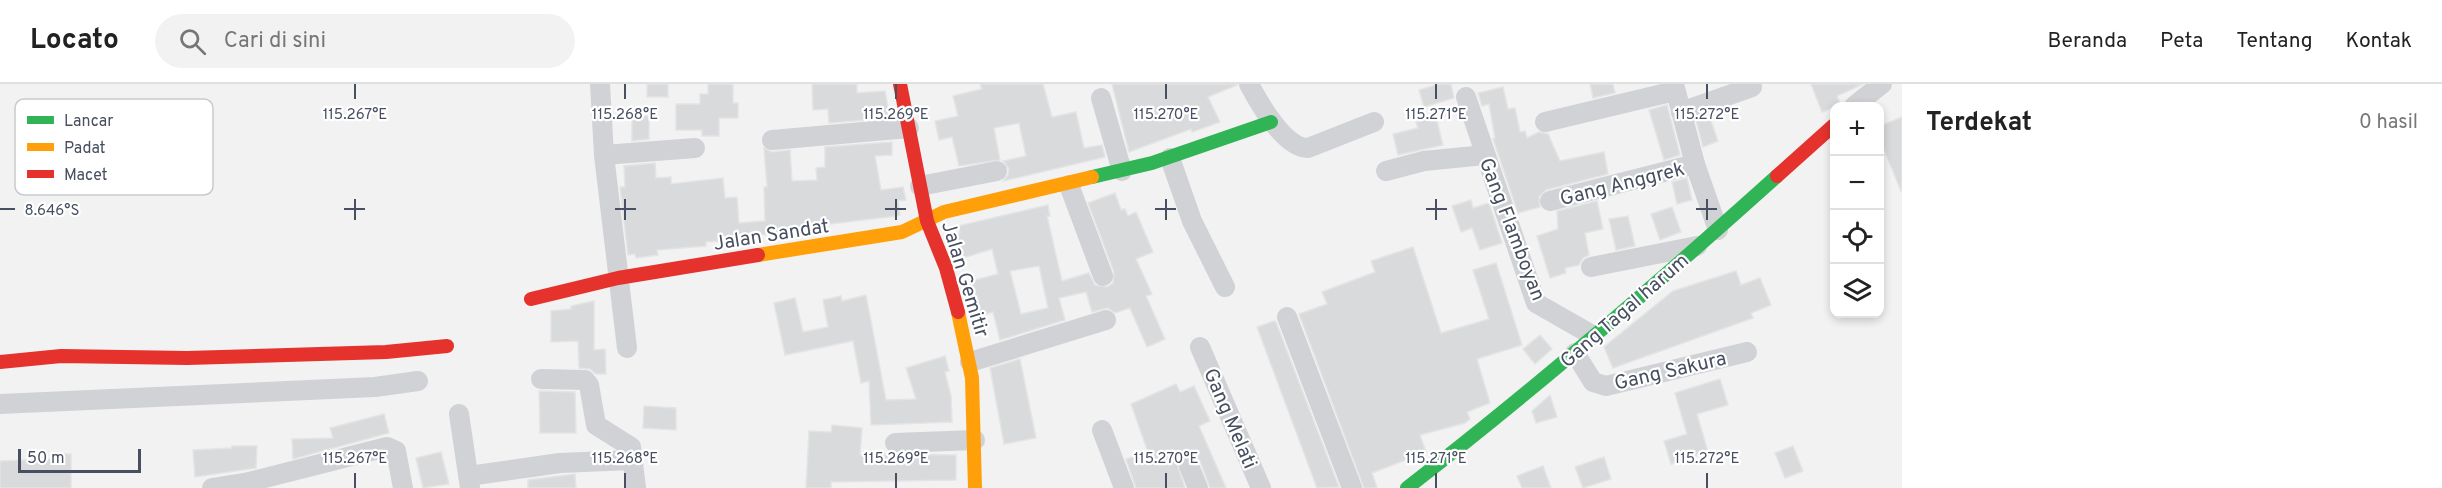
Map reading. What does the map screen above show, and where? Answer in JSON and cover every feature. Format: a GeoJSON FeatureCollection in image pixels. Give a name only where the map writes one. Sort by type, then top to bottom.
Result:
{"type":"FeatureCollection","features":[{"type":"Feature","properties":{"kind":"street"},"geometry":{"type":"LineString","coordinates":[[600,84],[604,155],[627,348]]}},
{"type":"Feature","properties":{"kind":"street","name":"Jalan Gemitir"},"geometry":{"type":"LineString","coordinates":[[900,84],[920,186],[941,220],[946,268],[970,362],[975,440],[975,488]]}},
{"type":"Feature","properties":{"kind":"street"},"geometry":{"type":"LineString","coordinates":[[1249,84],[1271,122],[1298,146],[1304,148],[1374,122]]}},
{"type":"Feature","properties":{"kind":"street"},"geometry":{"type":"LineString","coordinates":[[1859,102],[1882,84]]}},
{"type":"Feature","properties":{"kind":"street"},"geometry":{"type":"LineString","coordinates":[[1545,122],[1675,87],[1695,164],[1718,230]]}},
{"type":"Feature","properties":{"kind":"street"},"geometry":{"type":"LineString","coordinates":[[1681,112],[1752,87]]}},
{"type":"Feature","properties":{"kind":"street","name":"Gang Flamboyan"},"geometry":{"type":"LineString","coordinates":[[1466,97],[1536,303],[1592,335]]}},
{"type":"Feature","properties":{"kind":"street"},"geometry":{"type":"LineString","coordinates":[[1101,98],[1122,171]]}},
{"type":"Feature","properties":{"kind":"street","name":"Jalan Sandat"},"geometry":{"type":"LineString","coordinates":[[531,299],[618,278],[902,232],[1170,158],[1271,122]]}},
{"type":"Feature","properties":{"kind":"street"},"geometry":{"type":"LineString","coordinates":[[772,140],[909,128]]}},
{"type":"Feature","properties":{"kind":"street","name":"Gang Tagal harum"},"geometry":{"type":"LineString","coordinates":[[1407,488],[1512,407],[1575,353],[1592,335],[1718,230],[1830,129]]}},
{"type":"Feature","properties":{"kind":"street"},"geometry":{"type":"LineString","coordinates":[[604,155],[695,148]]}},
{"type":"Feature","properties":{"kind":"street"},"geometry":{"type":"LineString","coordinates":[[1386,171],[1424,161],[1485,154]]}},
{"type":"Feature","properties":{"kind":"street"},"geometry":{"type":"LineString","coordinates":[[1170,158],[1192,220],[1226,287]]}},
{"type":"Feature","properties":{"kind":"street","name":"Gang Anggrek"},"geometry":{"type":"LineString","coordinates":[[1550,201],[1695,164]]}},
{"type":"Feature","properties":{"kind":"street"},"geometry":{"type":"LineString","coordinates":[[920,186],[997,171]]}},
{"type":"Feature","properties":{"kind":"street"},"geometry":{"type":"LineString","coordinates":[[1069,185],[1104,276]]}},
{"type":"Feature","properties":{"kind":"street"},"geometry":{"type":"LineString","coordinates":[[1591,267],[1700,245]]}},
{"type":"Feature","properties":{"kind":"street"},"geometry":{"type":"LineString","coordinates":[[1287,317],[1352,488]]}},
{"type":"Feature","properties":{"kind":"street"},"geometry":{"type":"LineString","coordinates":[[970,362],[1106,320]]}},
{"type":"Feature","properties":{"kind":"street"},"geometry":{"type":"LineString","coordinates":[[0,362],[61,356],[187,358],[375,352],[447,346]]}},
{"type":"Feature","properties":{"kind":"street","name":"Gang Melati"},"geometry":{"type":"LineString","coordinates":[[1200,347],[1261,488]]}},
{"type":"Feature","properties":{"kind":"street","name":"Gang Sakura"},"geometry":{"type":"LineString","coordinates":[[1575,353],[1593,382],[1606,386],[1747,352]]}},
{"type":"Feature","properties":{"kind":"street"},"geometry":{"type":"LineString","coordinates":[[541,379],[585,380],[589,385],[596,425],[631,447],[636,488]]}},
{"type":"Feature","properties":{"kind":"street"},"geometry":{"type":"LineString","coordinates":[[0,404],[375,387],[418,381]]}},
{"type":"Feature","properties":{"kind":"street"},"geometry":{"type":"LineString","coordinates":[[459,414],[470,482],[560,463],[632,460]]}},
{"type":"Feature","properties":{"kind":"street"},"geometry":{"type":"LineString","coordinates":[[1102,430],[1124,488]]}},
{"type":"Feature","properties":{"kind":"street"},"geometry":{"type":"LineString","coordinates":[[895,443],[975,440]]}},
{"type":"Feature","properties":{"kind":"street"},"geometry":{"type":"LineString","coordinates":[[212,488],[249,482],[387,447],[396,451],[403,488]]}},
{"type":"Feature","properties":{"kind":"street"},"geometry":{"type":"LineString","coordinates":[[1189,466],[1198,488]]}},
{"type":"Feature","properties":{"kind":"building"},"geometry":{"type":"Polygon","coordinates":[[[647,84],[668,84],[668,97],[647,97],[647,84]]]}},
{"type":"Feature","properties":{"kind":"building"},"geometry":{"type":"Polygon","coordinates":[[[708,84],[733,84],[733,103],[738,103],[738,118],[719,118],[719,136],[702,136],[702,130],[676,130],[676,104],[700,104],[700,94],[708,94],[708,84]]]}},
{"type":"Feature","properties":{"kind":"building"},"geometry":{"type":"Polygon","coordinates":[[[812,84],[857,84],[857,93],[885,91],[890,118],[829,123],[828,109],[813,110],[812,84]]]}},
{"type":"Feature","properties":{"kind":"building"},"geometry":{"type":"Polygon","coordinates":[[[980,84],[1043,84],[1052,117],[1076,112],[1084,148],[1102,145],[1105,157],[1003,181],[1009,169],[1003,161],[1026,156],[1019,123],[994,128],[1000,160],[959,166],[952,137],[939,140],[935,121],[958,116],[953,96],[982,89],[980,84]]]}},
{"type":"Feature","properties":{"kind":"building"},"geometry":{"type":"Polygon","coordinates":[[[1112,84],[1237,85],[1208,97],[1220,122],[1192,132],[1191,129],[1129,152],[1112,84]]]}},
{"type":"Feature","properties":{"kind":"building"},"geometry":{"type":"Polygon","coordinates":[[[1439,84],[1451,84],[1454,98],[1424,107],[1419,90],[1439,84]]]}},
{"type":"Feature","properties":{"kind":"building"},"geometry":{"type":"Polygon","coordinates":[[[1590,84],[1613,84],[1615,93],[1593,98],[1590,84]]]}},
{"type":"Feature","properties":{"kind":"building"},"geometry":{"type":"Polygon","coordinates":[[[1811,84],[1863,84],[1837,96],[1840,102],[1830,102],[1830,109],[1822,112],[1811,84]]]}},
{"type":"Feature","properties":{"kind":"building"},"geometry":{"type":"Polygon","coordinates":[[[1503,87],[1508,109],[1515,108],[1520,132],[1525,131],[1527,138],[1539,132],[1548,134],[1560,161],[1604,152],[1608,174],[1546,190],[1539,197],[1540,207],[1518,213],[1493,139],[1495,138],[1489,104],[1482,106],[1478,93],[1503,87]]]}},
{"type":"Feature","properties":{"kind":"building"},"geometry":{"type":"Polygon","coordinates":[[[1667,105],[1680,155],[1664,160],[1649,110],[1667,105]]]}},
{"type":"Feature","properties":{"kind":"building"},"geometry":{"type":"Polygon","coordinates":[[[1709,115],[1718,141],[1703,147],[1696,120],[1709,115]]]}},
{"type":"Feature","properties":{"kind":"building"},"geometry":{"type":"Polygon","coordinates":[[[632,116],[649,116],[649,139],[632,141],[632,116]]]}},
{"type":"Feature","properties":{"kind":"building"},"geometry":{"type":"Polygon","coordinates":[[[1436,117],[1443,145],[1398,155],[1393,134],[1418,128],[1416,122],[1436,117]]]}},
{"type":"Feature","properties":{"kind":"building"},"geometry":{"type":"Polygon","coordinates":[[[1902,117],[1902,191],[1884,150],[1884,124],[1902,117]]]}},
{"type":"Feature","properties":{"kind":"building"},"geometry":{"type":"Polygon","coordinates":[[[892,142],[892,155],[875,156],[881,190],[903,187],[906,200],[898,201],[900,215],[813,226],[813,230],[760,235],[760,238],[706,242],[706,246],[657,250],[658,255],[636,258],[635,254],[628,255],[620,187],[625,187],[624,166],[655,163],[656,178],[671,177],[671,184],[723,178],[725,198],[737,197],[739,223],[765,221],[764,187],[767,187],[764,148],[772,152],[790,150],[792,181],[817,180],[816,168],[825,167],[825,147],[892,142]]]}},
{"type":"Feature","properties":{"kind":"building"},"geometry":{"type":"Polygon","coordinates":[[[1687,178],[1692,200],[1677,204],[1672,182],[1687,178]]]}},
{"type":"Feature","properties":{"kind":"building"},"geometry":{"type":"Polygon","coordinates":[[[1115,193],[1121,210],[1125,209],[1128,216],[1136,212],[1153,252],[1136,259],[1152,294],[1146,296],[1165,339],[1147,347],[1130,308],[1115,313],[1108,308],[1092,312],[1086,292],[1059,298],[1065,320],[1000,340],[993,312],[976,317],[967,282],[998,274],[992,249],[960,259],[952,235],[960,233],[958,226],[1048,205],[1050,216],[1047,216],[1062,281],[1089,273],[1095,285],[1107,287],[1113,283],[1114,272],[1088,203],[1115,193]],[[1039,266],[1010,271],[1021,314],[1048,308],[1039,266]]]}},
{"type":"Feature","properties":{"kind":"building"},"geometry":{"type":"Polygon","coordinates":[[[1471,200],[1473,208],[1489,203],[1502,243],[1480,250],[1472,228],[1461,232],[1452,206],[1471,200]]]}},
{"type":"Feature","properties":{"kind":"building"},"geometry":{"type":"Polygon","coordinates":[[[1597,201],[1603,229],[1585,233],[1589,255],[1583,258],[1579,265],[1565,268],[1566,273],[1550,278],[1537,236],[1558,229],[1557,211],[1597,201]]]}},
{"type":"Feature","properties":{"kind":"building"},"geometry":{"type":"Polygon","coordinates":[[[1672,207],[1681,232],[1660,240],[1651,214],[1672,207]]]}},
{"type":"Feature","properties":{"kind":"building"},"geometry":{"type":"Polygon","coordinates":[[[1628,216],[1635,246],[1616,250],[1609,219],[1628,216]]]}},
{"type":"Feature","properties":{"kind":"building"},"geometry":{"type":"Polygon","coordinates":[[[1413,247],[1441,333],[1489,319],[1473,270],[1496,263],[1522,345],[1477,359],[1490,403],[1467,412],[1470,419],[1465,423],[1420,435],[1426,452],[1372,473],[1377,488],[1364,488],[1299,314],[1327,304],[1322,292],[1375,272],[1371,261],[1413,247]]]}},
{"type":"Feature","properties":{"kind":"building"},"geometry":{"type":"Polygon","coordinates":[[[1736,271],[1741,285],[1760,278],[1771,305],[1751,313],[1753,318],[1613,368],[1604,347],[1673,291],[1736,271]]]}},
{"type":"Feature","properties":{"kind":"building"},"geometry":{"type":"Polygon","coordinates":[[[866,295],[886,400],[916,399],[906,368],[945,356],[949,371],[945,372],[951,396],[952,422],[871,425],[869,381],[861,383],[853,341],[785,355],[774,303],[795,298],[803,332],[828,327],[823,300],[841,296],[842,301],[866,295]]]}},
{"type":"Feature","properties":{"kind":"building"},"geometry":{"type":"Polygon","coordinates":[[[594,301],[594,350],[605,349],[606,374],[596,374],[590,369],[579,368],[578,341],[551,342],[551,311],[571,309],[571,306],[594,301]]]}},
{"type":"Feature","properties":{"kind":"building"},"geometry":{"type":"Polygon","coordinates":[[[1274,321],[1339,487],[1317,488],[1257,327],[1274,321]]]}},
{"type":"Feature","properties":{"kind":"building"},"geometry":{"type":"Polygon","coordinates":[[[1540,335],[1552,349],[1535,364],[1523,349],[1540,335]]]}},
{"type":"Feature","properties":{"kind":"building"},"geometry":{"type":"Polygon","coordinates":[[[1020,359],[1036,438],[1004,444],[990,368],[1020,359]]]}},
{"type":"Feature","properties":{"kind":"building"},"geometry":{"type":"Polygon","coordinates":[[[1720,379],[1728,405],[1697,414],[1708,452],[1671,464],[1664,441],[1687,434],[1675,393],[1720,379]]]}},
{"type":"Feature","properties":{"kind":"building"},"geometry":{"type":"Polygon","coordinates":[[[1176,384],[1180,392],[1194,386],[1210,421],[1199,426],[1226,488],[1210,488],[1200,461],[1190,454],[1180,458],[1177,464],[1185,488],[1136,488],[1126,459],[1148,452],[1131,404],[1176,384]]]}},
{"type":"Feature","properties":{"kind":"building"},"geometry":{"type":"Polygon","coordinates":[[[539,391],[575,392],[576,433],[540,433],[539,391]]]}},
{"type":"Feature","properties":{"kind":"building"},"geometry":{"type":"Polygon","coordinates":[[[1550,395],[1557,417],[1536,423],[1532,411],[1550,395]]]}},
{"type":"Feature","properties":{"kind":"building"},"geometry":{"type":"Polygon","coordinates":[[[644,406],[676,408],[676,430],[643,428],[644,406]]]}},
{"type":"Feature","properties":{"kind":"building"},"geometry":{"type":"Polygon","coordinates":[[[384,414],[389,433],[293,459],[292,439],[333,438],[330,428],[384,414]]]}},
{"type":"Feature","properties":{"kind":"building"},"geometry":{"type":"Polygon","coordinates":[[[832,425],[862,428],[860,454],[956,455],[956,480],[831,482],[831,488],[806,488],[809,431],[831,432],[832,425]]]}},
{"type":"Feature","properties":{"kind":"building"},"geometry":{"type":"Polygon","coordinates":[[[232,446],[257,446],[256,468],[195,477],[193,450],[232,448],[232,446]]]}},
{"type":"Feature","properties":{"kind":"building"},"geometry":{"type":"Polygon","coordinates":[[[1793,446],[1803,471],[1785,478],[1775,453],[1793,446]]]}},
{"type":"Feature","properties":{"kind":"building"},"geometry":{"type":"Polygon","coordinates":[[[441,452],[449,484],[423,488],[416,458],[441,452]]]}},
{"type":"Feature","properties":{"kind":"building"},"geometry":{"type":"Polygon","coordinates":[[[54,454],[71,454],[71,488],[0,488],[0,461],[54,459],[54,454]]]}},
{"type":"Feature","properties":{"kind":"building"},"geometry":{"type":"Polygon","coordinates":[[[1604,457],[1611,479],[1583,488],[1575,467],[1604,457]]]}},
{"type":"Feature","properties":{"kind":"building"},"geometry":{"type":"Polygon","coordinates":[[[1543,466],[1551,488],[1522,488],[1517,476],[1543,466]]]}},
{"type":"Feature","properties":{"kind":"building"},"geometry":{"type":"Polygon","coordinates":[[[575,474],[576,488],[528,488],[528,480],[575,474]]]}},
{"type":"Feature","properties":{"kind":"traffic: fast"},"geometry":{"type":"LineString","coordinates":[[1092,177],[1152,163],[1271,122]]}},
{"type":"Feature","properties":{"kind":"traffic: fast"},"geometry":{"type":"LineString","coordinates":[[1407,488],[1595,335],[1777,176]]}},
{"type":"Feature","properties":{"kind":"traffic: slow"},"geometry":{"type":"LineString","coordinates":[[758,255],[902,232],[944,212],[1092,177]]}},
{"type":"Feature","properties":{"kind":"traffic: slow"},"geometry":{"type":"LineString","coordinates":[[958,312],[972,378],[975,488]]}},
{"type":"Feature","properties":{"kind":"traffic: jam"},"geometry":{"type":"LineString","coordinates":[[900,84],[927,221],[946,268],[958,312]]}},
{"type":"Feature","properties":{"kind":"traffic: jam"},"geometry":{"type":"LineString","coordinates":[[1777,176],[1830,129]]}},
{"type":"Feature","properties":{"kind":"traffic: jam"},"geometry":{"type":"LineString","coordinates":[[531,299],[618,278],[758,255]]}},
{"type":"Feature","properties":{"kind":"traffic: jam"},"geometry":{"type":"LineString","coordinates":[[0,362],[61,356],[187,358],[386,352],[447,346]]}}]}
